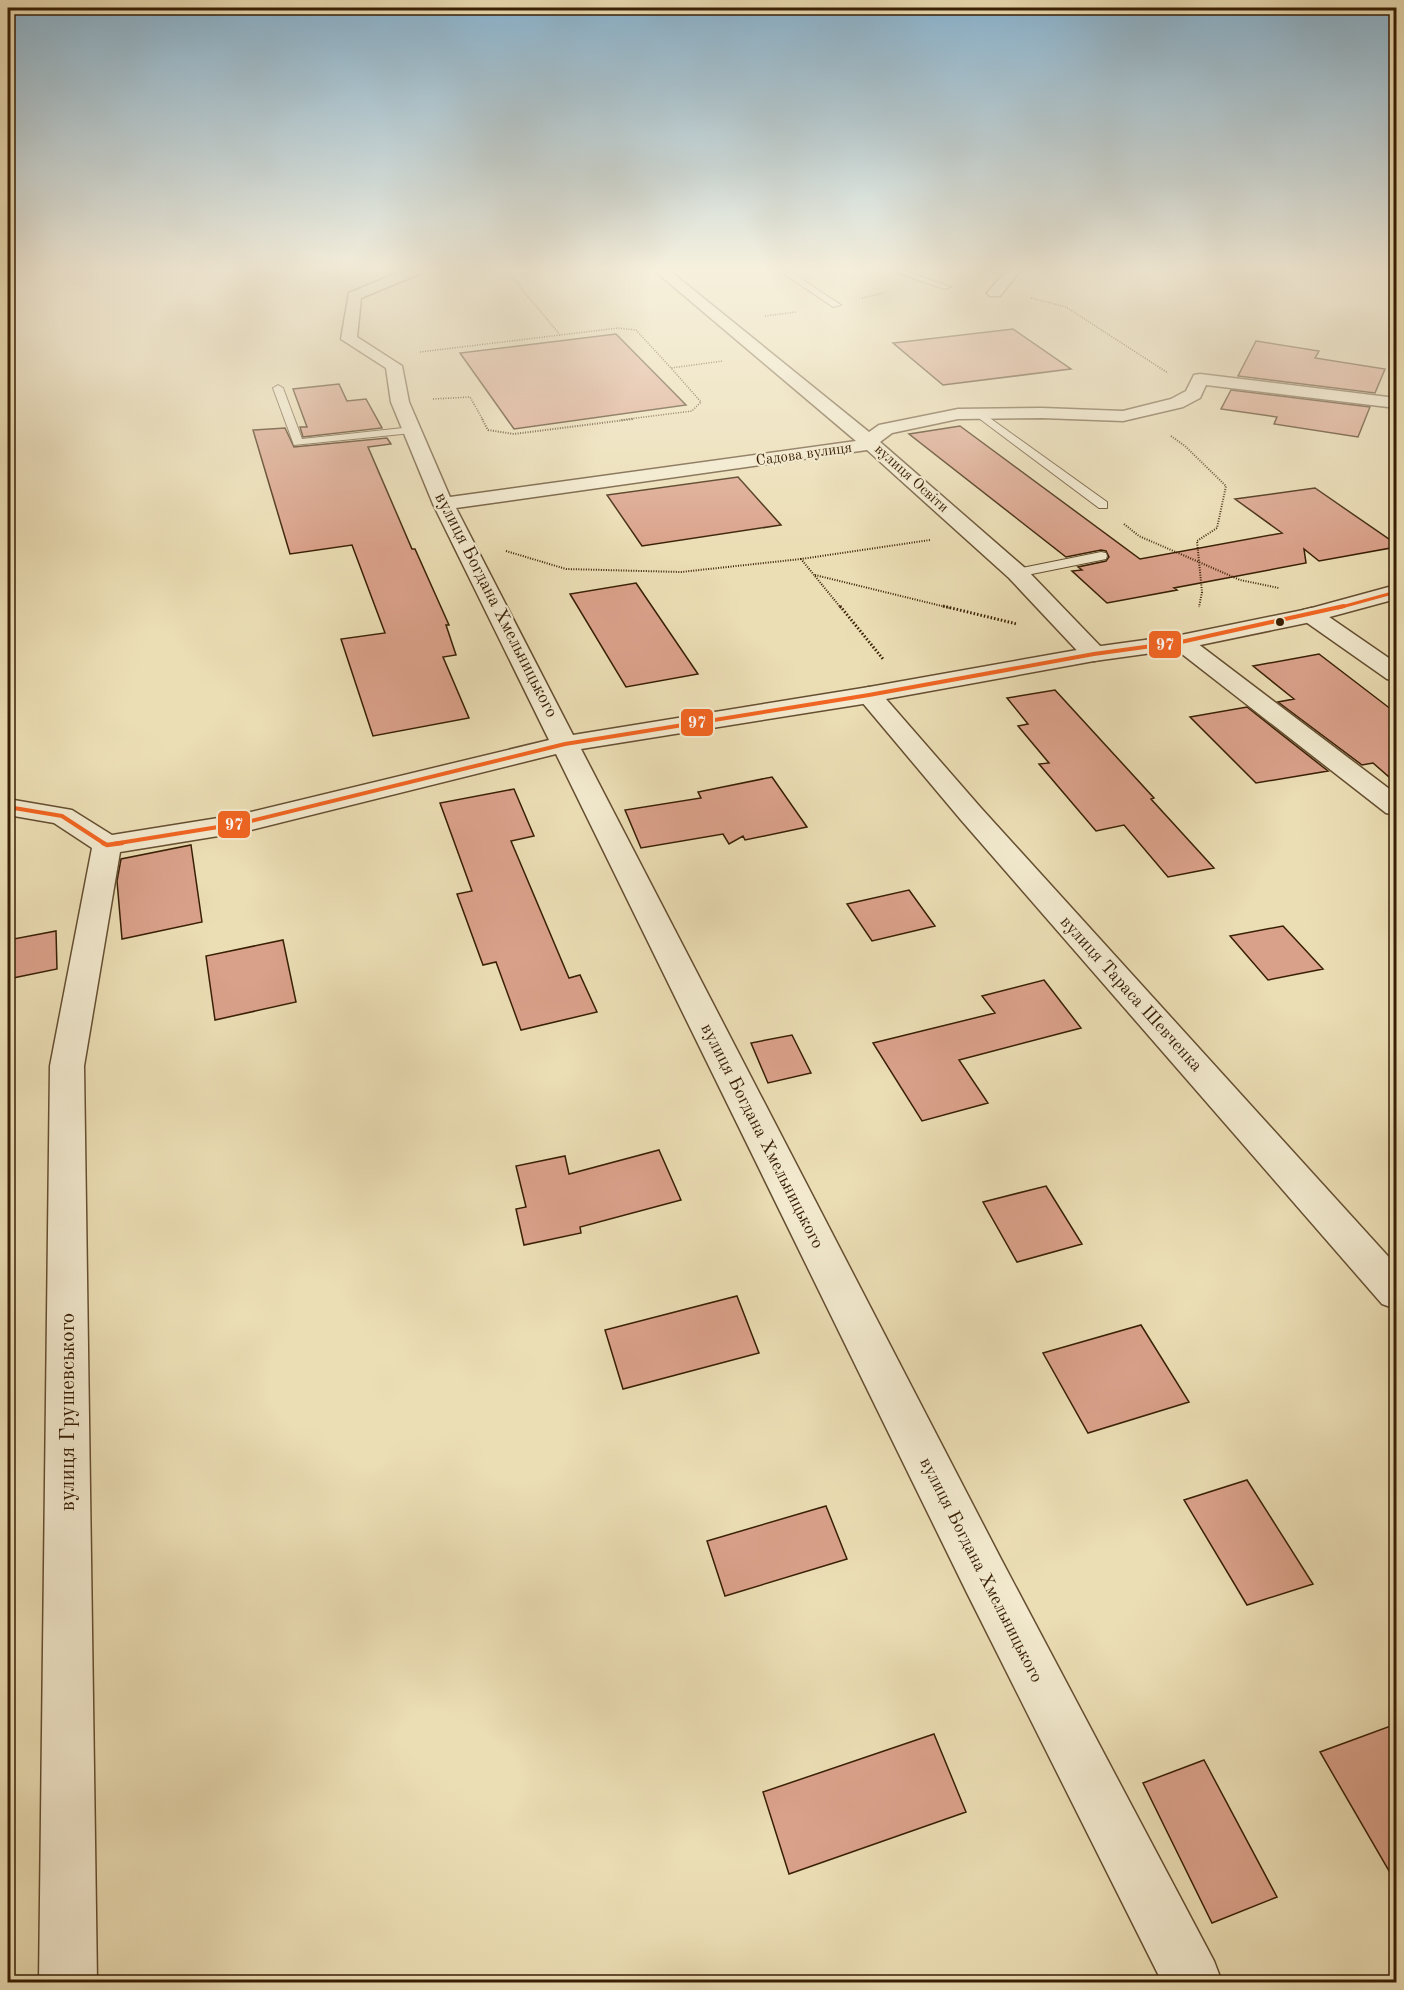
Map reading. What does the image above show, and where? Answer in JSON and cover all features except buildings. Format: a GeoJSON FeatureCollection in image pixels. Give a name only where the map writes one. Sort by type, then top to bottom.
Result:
{"type":"FeatureCollection","features":[{"type":"Feature","properties":{"kind":"street","name":"вулиця Богдана Хмельницького"},"geometry":{"type":"LineString","coordinates":[[391,364],[394,366],[400,402],[460,537],[984,1576],[1193,1983]]}},
{"type":"Feature","properties":{"kind":"street","name":"вулиця Освіти"},"geometry":{"type":"LineString","coordinates":[[775,364],[868,441],[1017,573],[1087,646]]}},
{"type":"Feature","properties":{"kind":"street"},"geometry":{"type":"LineString","coordinates":[[1200,379],[1396,403]]}},
{"type":"Feature","properties":{"kind":"street","name":"Садова вулиця"},"geometry":{"type":"LineString","coordinates":[[444,504],[859,447],[886,429],[957,414],[1042,413],[1123,416],[1177,403],[1194,394],[1200,379]]}},
{"type":"Feature","properties":{"kind":"street"},"geometry":{"type":"LineString","coordinates":[[8,807],[62,816],[107,845],[243,823],[565,744],[869,695],[1087,646],[1187,641],[1311,615],[1396,592]]}},
{"type":"Feature","properties":{"kind":"street"},"geometry":{"type":"LineString","coordinates":[[1311,615],[1396,674]]}},
{"type":"Feature","properties":{"kind":"street"},"geometry":{"type":"LineString","coordinates":[[1187,641],[1396,807]]}},
{"type":"Feature","properties":{"kind":"street","name":"вулиця Тараса Шевченка"},"geometry":{"type":"LineString","coordinates":[[869,695],[971,814],[1396,1292]]}},
{"type":"Feature","properties":{"kind":"street","name":"вулиця Грушевського"},"geometry":{"type":"LineString","coordinates":[[68,1983],[68,1066],[107,845]]}},
{"type":"Feature","properties":{"kind":"lane"},"geometry":{"type":"LineString","coordinates":[[278,388],[298,443],[412,430]]}},
{"type":"Feature","properties":{"kind":"lane"},"geometry":{"type":"LineString","coordinates":[[980,414],[1103,505]]}},
{"type":"Feature","properties":{"kind":"lane"},"geometry":{"type":"LineString","coordinates":[[1017,573],[1101,556]]}},
{"type":"Feature","properties":{"kind":"path"},"geometry":{"type":"LineString","coordinates":[[400,402],[470,397],[488,429],[514,434],[692,411],[701,402],[667,364]]}},
{"type":"Feature","properties":{"kind":"path"},"geometry":{"type":"LineString","coordinates":[[671,368],[703,364]]}},
{"type":"Feature","properties":{"kind":"path"},"geometry":{"type":"LineString","coordinates":[[1154,364],[1173,376],[1200,379]]}},
{"type":"Feature","properties":{"kind":"path"},"geometry":{"type":"LineString","coordinates":[[1137,413],[1185,446],[1226,486],[1217,528],[1197,541],[1202,592],[1187,641]]}},
{"type":"Feature","properties":{"kind":"path"},"geometry":{"type":"LineString","coordinates":[[1103,505],[1139,536],[1240,580],[1286,589]]}},
{"type":"Feature","properties":{"kind":"path"},"geometry":{"type":"LineString","coordinates":[[460,537],[566,570],[681,572],[801,559],[972,533]]}},
{"type":"Feature","properties":{"kind":"path"},"geometry":{"type":"LineString","coordinates":[[801,559],[906,688]]}},
{"type":"Feature","properties":{"kind":"path"},"geometry":{"type":"LineString","coordinates":[[814,575],[1087,646]]}},
{"type":"Feature","properties":{"kind":"transit line","name":"97"},"geometry":{"type":"LineString","coordinates":[[8,807],[62,816],[107,845],[243,823],[565,744],[869,695],[1094,654],[1181,642],[1311,615],[1396,592]]}}]}
